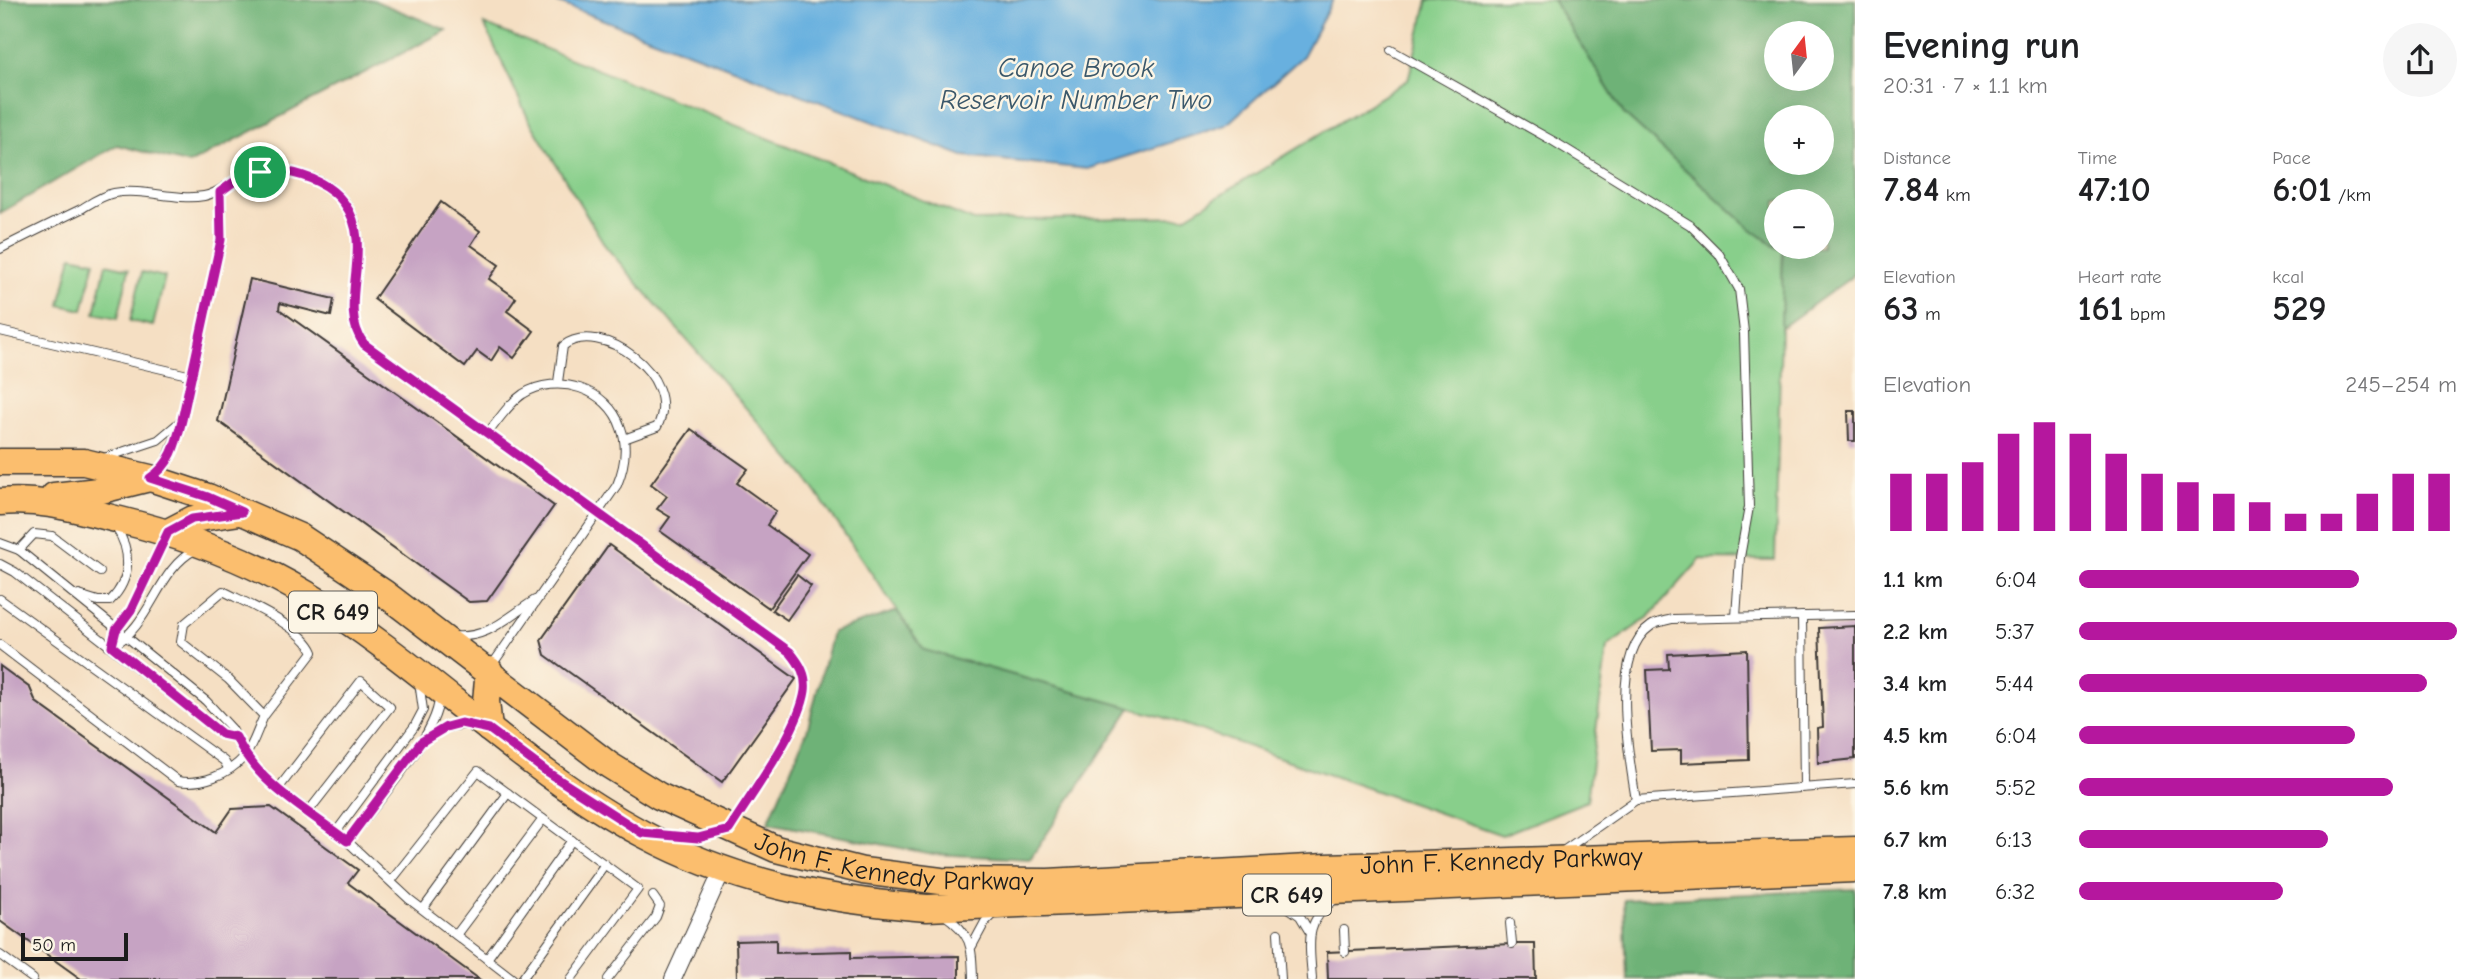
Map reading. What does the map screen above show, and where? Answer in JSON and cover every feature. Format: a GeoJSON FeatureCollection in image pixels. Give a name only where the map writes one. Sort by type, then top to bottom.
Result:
{"type":"FeatureCollection","features":[{"type":"Feature","properties":{"kind":"main road","name":"John F. Kennedy Parkway"},"geometry":{"type":"LineString","coordinates":[[0,462],[84,462],[150,478],[208,497],[300,537],[489,670],[609,765],[659,796],[776,849],[863,871],[941,881],[1048,882],[1326,867],[1855,850]]}},
{"type":"Feature","properties":{"kind":"main road"},"geometry":{"type":"LineString","coordinates":[[10,501],[98,491],[150,478]]}},
{"type":"Feature","properties":{"kind":"main road","name":"John F. Kennedy Parkway"},"geometry":{"type":"LineString","coordinates":[[10,501],[64,505],[168,532],[217,550],[306,593],[414,670],[557,779],[642,833],[722,870],[785,890],[851,902],[935,908],[1855,869]]}},
{"type":"Feature","properties":{"kind":"main road"},"geometry":{"type":"LineString","coordinates":[[168,532],[192,519],[242,512]]}},
{"type":"Feature","properties":{"kind":"main road"},"geometry":{"type":"LineString","coordinates":[[435,633],[441,666],[439,690]]}},
{"type":"Feature","properties":{"kind":"main road"},"geometry":{"type":"LineString","coordinates":[[489,670],[485,701],[489,729]]}},
{"type":"Feature","properties":{"kind":"main road"},"geometry":{"type":"LineString","coordinates":[[642,833],[698,838],[729,830]]}},
{"type":"Feature","properties":{"kind":"main road"},"geometry":{"type":"LineString","coordinates":[[722,870],[743,853],[776,849]]}},
{"type":"Feature","properties":{"kind":"street"},"geometry":{"type":"LineString","coordinates":[[673,979],[722,870]]}},
{"type":"Feature","properties":{"kind":"lane"},"geometry":{"type":"LineString","coordinates":[[1391,50],[1553,141],[1690,225],[1718,254],[1739,289],[1744,332],[1749,507],[1740,557],[1736,617]]}},
{"type":"Feature","properties":{"kind":"lane"},"geometry":{"type":"LineString","coordinates":[[0,249],[111,193],[134,191],[201,197],[220,192],[239,178],[283,171],[304,174],[339,197],[351,213],[358,232],[354,314],[358,335],[371,350],[790,652],[802,667],[805,689],[798,716],[729,830]]}},
{"type":"Feature","properties":{"kind":"lane"},"geometry":{"type":"LineString","coordinates":[[150,478],[164,470],[175,447],[182,420],[221,240],[220,192]]}},
{"type":"Feature","properties":{"kind":"lane"},"geometry":{"type":"LineString","coordinates":[[0,331],[192,376]]}},
{"type":"Feature","properties":{"kind":"lane"},"geometry":{"type":"LineString","coordinates":[[558,382],[563,346],[575,339],[589,338],[606,342],[638,360],[656,382],[665,406],[657,427],[624,439]]}},
{"type":"Feature","properties":{"kind":"lane"},"geometry":{"type":"LineString","coordinates":[[487,434],[523,394],[558,382],[592,393],[605,404],[621,427],[624,439],[624,469],[617,485],[489,670]]}},
{"type":"Feature","properties":{"kind":"lane"},"geometry":{"type":"LineString","coordinates":[[84,462],[129,452],[158,440],[182,420]]}},
{"type":"Feature","properties":{"kind":"lane"},"geometry":{"type":"LineString","coordinates":[[73,593],[98,601],[110,601],[121,590],[128,568],[127,548],[110,517]]}},
{"type":"Feature","properties":{"kind":"lane"},"geometry":{"type":"LineString","coordinates":[[112,646],[116,630],[131,610],[168,532]]}},
{"type":"Feature","properties":{"kind":"lane"},"geometry":{"type":"LineString","coordinates":[[19,550],[34,534],[52,536],[100,572]]}},
{"type":"Feature","properties":{"kind":"lane"},"geometry":{"type":"LineString","coordinates":[[0,542],[19,550],[206,701],[236,737],[245,756],[278,789],[336,832],[423,909],[513,979]]}},
{"type":"Feature","properties":{"kind":"lane"},"geometry":{"type":"LineString","coordinates":[[112,646],[127,639],[185,556],[195,551],[217,550]]}},
{"type":"Feature","properties":{"kind":"lane"},"geometry":{"type":"LineString","coordinates":[[0,564],[15,572],[112,646],[222,734],[236,737]]}},
{"type":"Feature","properties":{"kind":"lane"},"geometry":{"type":"LineString","coordinates":[[0,645],[178,781],[193,784],[213,778],[245,756],[264,716],[313,652],[309,642],[272,617],[223,592],[184,624],[181,642],[228,679],[264,716]]}},
{"type":"Feature","properties":{"kind":"lane"},"geometry":{"type":"LineString","coordinates":[[435,633],[473,638],[484,634],[540,596]]}},
{"type":"Feature","properties":{"kind":"lane"},"geometry":{"type":"LineString","coordinates":[[0,599],[224,761],[228,768]]}},
{"type":"Feature","properties":{"kind":"lane"},"geometry":{"type":"LineString","coordinates":[[1636,800],[1630,766],[1626,667],[1637,642],[1650,626],[1672,619],[1855,615]]}},
{"type":"Feature","properties":{"kind":"lane"},"geometry":{"type":"LineString","coordinates":[[1802,616],[1804,787]]}},
{"type":"Feature","properties":{"kind":"lane"},"geometry":{"type":"LineString","coordinates":[[336,832],[423,710],[421,685],[414,670]]}},
{"type":"Feature","properties":{"kind":"lane"},"geometry":{"type":"LineString","coordinates":[[278,789],[361,681],[390,707],[308,812]]}},
{"type":"Feature","properties":{"kind":"lane"},"geometry":{"type":"LineString","coordinates":[[347,841],[421,742],[439,708],[439,690]]}},
{"type":"Feature","properties":{"kind":"lane"},"geometry":{"type":"LineString","coordinates":[[421,742],[446,727],[461,723],[489,729]]}},
{"type":"Feature","properties":{"kind":"lane"},"geometry":{"type":"LineString","coordinates":[[391,881],[478,771],[638,889],[571,979]]}},
{"type":"Feature","properties":{"kind":"lane"},"geometry":{"type":"LineString","coordinates":[[1548,861],[1636,800],[1855,784]]}},
{"type":"Feature","properties":{"kind":"lane"},"geometry":{"type":"LineString","coordinates":[[423,909],[508,793]]}},
{"type":"Feature","properties":{"kind":"lane"},"geometry":{"type":"LineString","coordinates":[[456,935],[543,819]]}},
{"type":"Feature","properties":{"kind":"lane"},"geometry":{"type":"LineString","coordinates":[[487,959],[572,840]]}},
{"type":"Feature","properties":{"kind":"lane"},"geometry":{"type":"LineString","coordinates":[[522,979],[605,864]]}},
{"type":"Feature","properties":{"kind":"lane"},"geometry":{"type":"LineString","coordinates":[[1312,979],[1310,930],[1324,907],[1350,892]]}},
{"type":"Feature","properties":{"kind":"lane"},"geometry":{"type":"LineString","coordinates":[[608,979],[656,918],[660,906],[653,896]]}},
{"type":"Feature","properties":{"kind":"lane"},"geometry":{"type":"LineString","coordinates":[[1262,896],[1292,908],[1310,930]]}},
{"type":"Feature","properties":{"kind":"lane"},"geometry":{"type":"LineString","coordinates":[[973,979],[972,946],[985,922],[1002,906]]}},
{"type":"Feature","properties":{"kind":"lane"},"geometry":{"type":"LineString","coordinates":[[935,908],[958,924],[972,946]]}},
{"type":"Feature","properties":{"kind":"lane"},"geometry":{"type":"LineString","coordinates":[[1510,923],[1511,944]]}},
{"type":"Feature","properties":{"kind":"lane"},"geometry":{"type":"LineString","coordinates":[[1344,930],[1345,952]]}},
{"type":"Feature","properties":{"kind":"lane"},"geometry":{"type":"LineString","coordinates":[[1278,933],[1281,979]]}},
{"type":"Feature","properties":{"kind":"lane"},"geometry":{"type":"LineString","coordinates":[[0,955],[33,979]]}},
{"type":"Feature","properties":{"kind":"green space"},"geometry":{"type":"Polygon","coordinates":[[[0,0],[373,0],[447,30],[189,164],[117,145],[0,213],[0,0]]]}},
{"type":"Feature","properties":{"kind":"green space"},"geometry":{"type":"Polygon","coordinates":[[[1428,0],[1553,0],[1624,114],[1764,238],[1764,259],[1783,259],[1775,560],[1701,559],[1650,616],[1607,647],[1587,801],[1502,835],[1163,717],[924,650],[805,476],[606,247],[528,118],[484,24],[974,221],[1185,217],[1408,80],[1428,0]]]}},
{"type":"Feature","properties":{"kind":"green space"},"geometry":{"type":"Polygon","coordinates":[[[1553,0],[1855,0],[1855,272],[1781,328],[1783,259],[1834,259],[1834,189],[1764,189],[1764,238],[1624,114],[1553,0]]]}},
{"type":"Feature","properties":{"kind":"green space"},"geometry":{"type":"Polygon","coordinates":[[[72,256],[95,261],[83,310],[60,305],[72,256]]]}},
{"type":"Feature","properties":{"kind":"green space"},"geometry":{"type":"Polygon","coordinates":[[[106,264],[129,269],[118,318],[95,313],[106,264]]]}},
{"type":"Feature","properties":{"kind":"green space"},"geometry":{"type":"Polygon","coordinates":[[[142,272],[165,277],[153,326],[130,321],[142,272]]]}},
{"type":"Feature","properties":{"kind":"green space"},"geometry":{"type":"Polygon","coordinates":[[[897,611],[924,650],[1131,708],[1030,859],[933,854],[768,823],[807,731],[832,632],[897,611]]]}},
{"type":"Feature","properties":{"kind":"green space"},"geometry":{"type":"Polygon","coordinates":[[[1855,889],[1855,979],[1627,979],[1624,900],[1855,889]]]}},
{"type":"Feature","properties":{"kind":"water","name":"Canoe Brook Reservoir Number Two"},"geometry":{"type":"Polygon","coordinates":[[[551,0],[1333,0],[1303,56],[1226,125],[1087,169],[963,156],[551,0]]]}},
{"type":"Feature","properties":{"kind":"building"},"geometry":{"type":"Polygon","coordinates":[[[441,202],[480,231],[471,245],[499,265],[489,279],[516,298],[507,311],[534,331],[514,358],[500,347],[491,361],[477,351],[465,367],[374,299],[441,202]]]}},
{"type":"Feature","properties":{"kind":"building"},"geometry":{"type":"Polygon","coordinates":[[[250,279],[334,299],[331,316],[280,303],[279,309],[554,506],[487,601],[469,602],[218,421],[250,279]]]}},
{"type":"Feature","properties":{"kind":"building"},"geometry":{"type":"Polygon","coordinates":[[[1848,411],[1855,411],[1855,441],[1849,441],[1848,411]]]}},
{"type":"Feature","properties":{"kind":"building"},"geometry":{"type":"Polygon","coordinates":[[[691,429],[748,469],[737,483],[776,511],[767,525],[808,554],[769,608],[660,531],[670,517],[657,509],[667,496],[651,484],[691,429]]]}},
{"type":"Feature","properties":{"kind":"building"},"geometry":{"type":"Polygon","coordinates":[[[609,545],[796,679],[722,782],[545,655],[541,640],[609,545]]]}},
{"type":"Feature","properties":{"kind":"building"},"geometry":{"type":"Polygon","coordinates":[[[797,575],[811,586],[787,620],[772,610],[797,575]]]}},
{"type":"Feature","properties":{"kind":"building"},"geometry":{"type":"Polygon","coordinates":[[[1855,626],[1855,759],[1818,763],[1817,728],[1823,727],[1819,628],[1855,626]]]}},
{"type":"Feature","properties":{"kind":"building"},"geometry":{"type":"Polygon","coordinates":[[[1747,650],[1749,760],[1681,763],[1681,750],[1651,751],[1647,670],[1669,669],[1668,654],[1747,650]]]}},
{"type":"Feature","properties":{"kind":"building"},"geometry":{"type":"Polygon","coordinates":[[[0,666],[30,688],[36,702],[216,832],[232,809],[271,807],[358,870],[348,883],[479,979],[81,979],[0,921],[0,666]]]}},
{"type":"Feature","properties":{"kind":"building"},"geometry":{"type":"Polygon","coordinates":[[[776,940],[776,953],[851,951],[851,958],[959,956],[959,979],[737,979],[736,941],[776,940]]]}},
{"type":"Feature","properties":{"kind":"building"},"geometry":{"type":"Polygon","coordinates":[[[1535,944],[1536,979],[1328,979],[1327,952],[1535,944]]]}},
{"type":"Feature","properties":{"kind":"route"},"geometry":{"type":"LineString","coordinates":[[260,172],[304,174],[322,183],[339,197],[351,213],[358,232],[355,326],[364,344],[790,652],[802,667],[805,689],[798,716],[729,830],[698,838],[642,833],[594,804],[489,729],[461,723],[446,727],[421,742],[347,841],[267,781],[245,756],[236,737],[222,734],[112,646],[116,630],[131,610],[168,532],[192,519],[242,512],[208,497],[150,478],[164,470],[175,447],[182,420],[216,271],[221,240],[220,192],[239,178],[260,172]]}}]}
